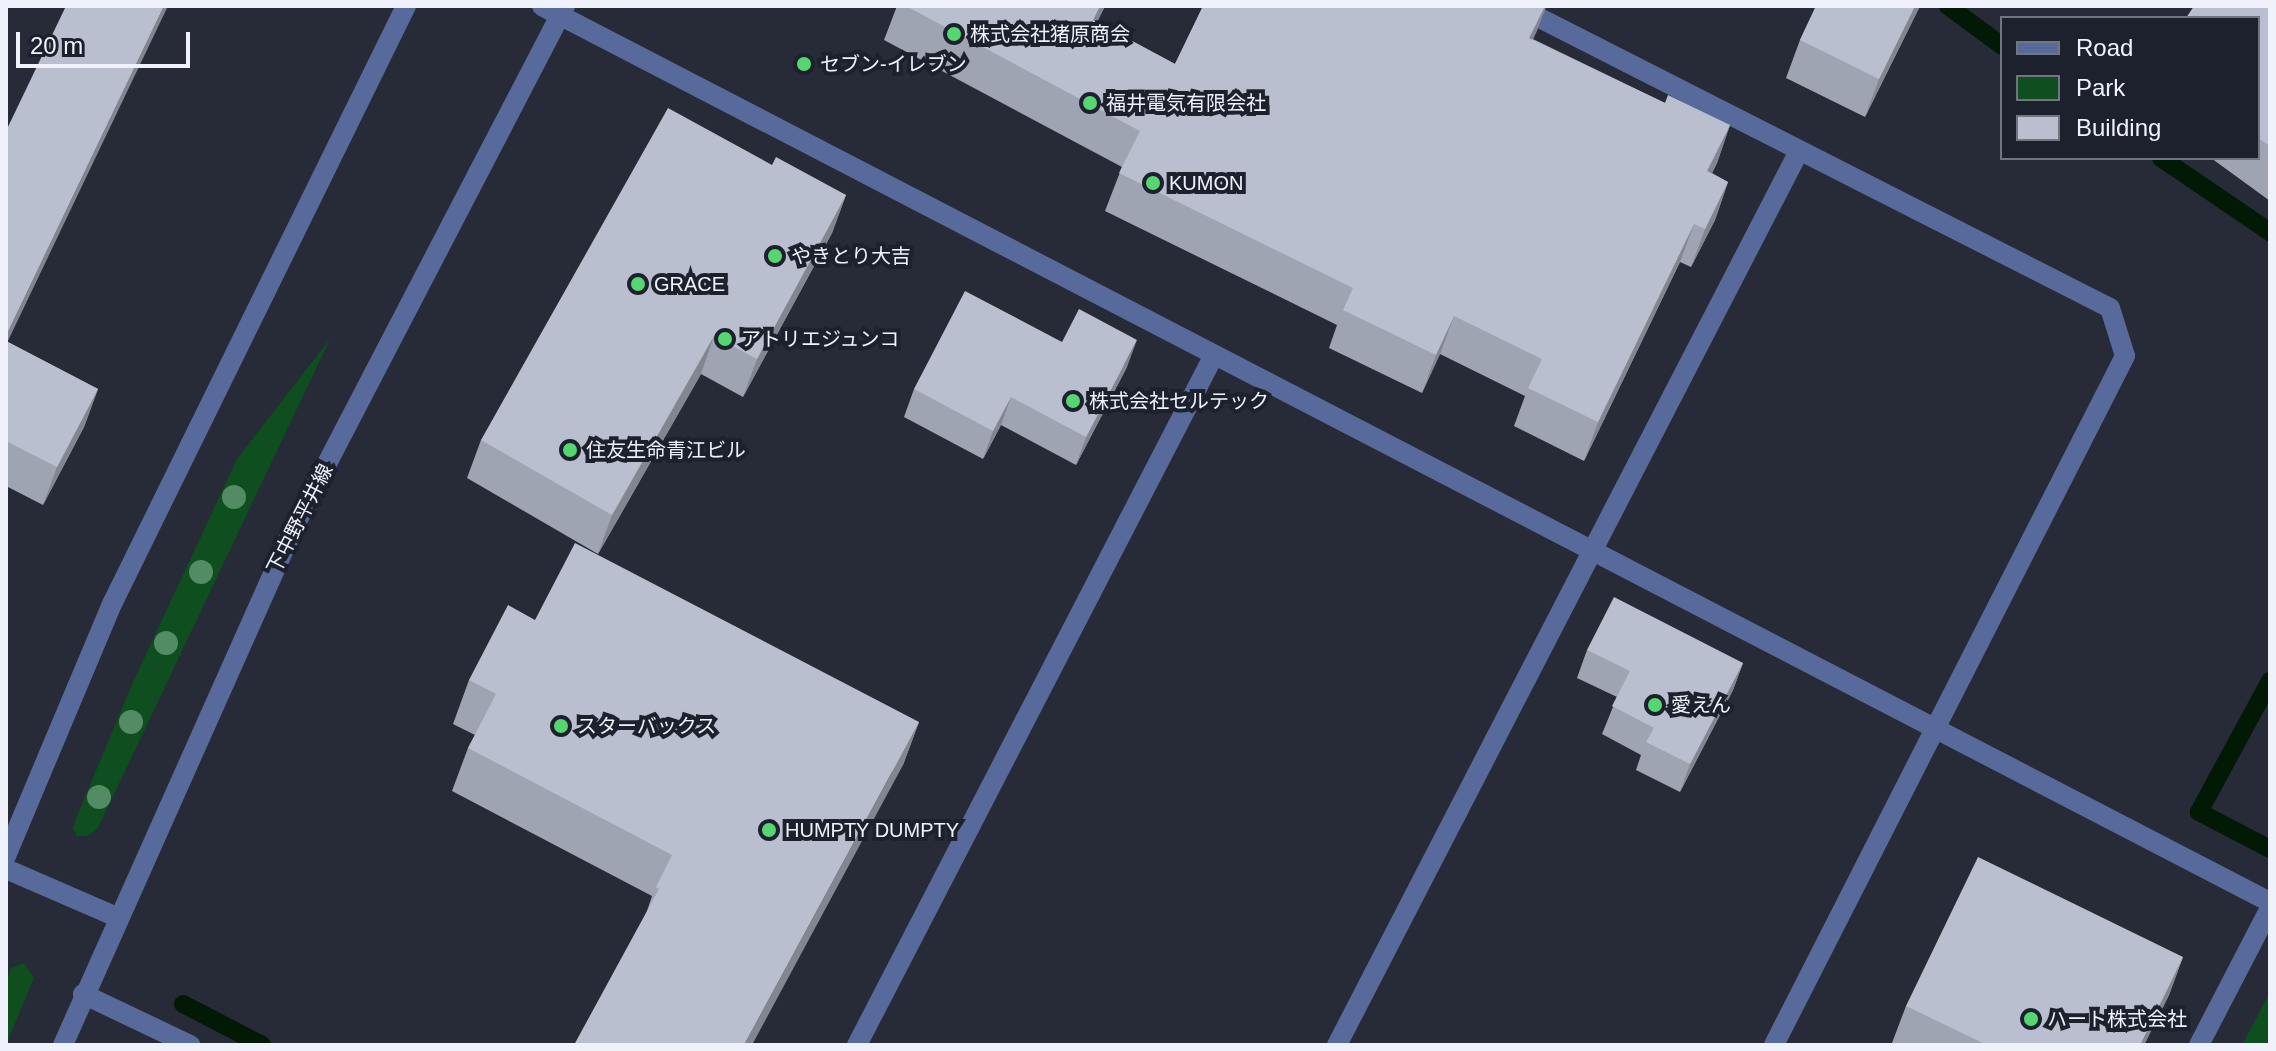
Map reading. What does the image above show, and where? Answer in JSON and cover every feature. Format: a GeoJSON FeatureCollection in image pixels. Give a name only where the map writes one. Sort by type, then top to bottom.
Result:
{"type":"FeatureCollection","features":[{"type":"Feature","properties":{"kind":"street"},"geometry":{"type":"LineString","coordinates":[[6,856],[113,602],[406,6]]}},
{"type":"Feature","properties":{"kind":"street"},"geometry":{"type":"LineString","coordinates":[[1516,6],[1798,153],[2110,308],[2125,356],[1940,729],[1774,1045]]}},
{"type":"Feature","properties":{"kind":"street"},"geometry":{"type":"LineString","coordinates":[[556,9],[1213,357],[1595,550],[2270,902]]}},
{"type":"Feature","properties":{"kind":"street","name":"下中野平井線"},"geometry":{"type":"LineString","coordinates":[[63,1045],[117,917],[294,527],[556,9]]}},
{"type":"Feature","properties":{"kind":"street"},"geometry":{"type":"LineString","coordinates":[[1337,1045],[1798,153]]}},
{"type":"Feature","properties":{"kind":"street"},"geometry":{"type":"LineString","coordinates":[[857,1045],[1213,357]]}},
{"type":"Feature","properties":{"kind":"street"},"geometry":{"type":"LineString","coordinates":[[6,869],[117,917]]}},
{"type":"Feature","properties":{"kind":"street"},"geometry":{"type":"LineString","coordinates":[[2199,1045],[2270,908]]}},
{"type":"Feature","properties":{"kind":"street"},"geometry":{"type":"LineString","coordinates":[[83,994],[190,1045]]}},
{"type":"Feature","properties":{"kind":"green space"},"geometry":{"type":"Polygon","coordinates":[[[330,339],[98,828],[88,836],[77,836],[73,828],[77,816],[134,680],[237,459],[330,339]]]}},
{"type":"Feature","properties":{"kind":"green space"},"geometry":{"type":"Polygon","coordinates":[[[24,963],[34,978],[6,1045],[6,982],[11,968],[24,963]]]}},
{"type":"Feature","properties":{"kind":"green space"},"geometry":{"type":"Polygon","coordinates":[[[2270,992],[2270,1045],[2242,1045],[2270,992]]]}},
{"type":"Feature","properties":{"kind":"building"},"geometry":{"type":"Polygon","coordinates":[[[66,6],[164,6],[6,336],[6,131],[66,6]]]}},
{"type":"Feature","properties":{"kind":"building"},"geometry":{"type":"Polygon","coordinates":[[[906,6],[1100,6],[1093,20],[1175,64],[1203,6],[1545,6],[1529,38],[1665,103],[1668,95],[1730,125],[1707,171],[1728,182],[1705,229],[1694,224],[1598,422],[1528,388],[1542,359],[1454,316],[1436,355],[1343,310],[1353,288],[1119,173],[1140,131],[906,6]]]}},
{"type":"Feature","properties":{"kind":"building"},"geometry":{"type":"Polygon","coordinates":[[[1816,6],[1915,6],[1879,79],[1800,40],[1816,6]]]}},
{"type":"Feature","properties":{"kind":"building"},"geometry":{"type":"Polygon","coordinates":[[[2194,6],[2270,6],[2270,146],[2260,139],[2260,16],[2187,16],[2194,6]]]}},
{"type":"Feature","properties":{"kind":"building"},"geometry":{"type":"Polygon","coordinates":[[[668,108],[772,165],[776,157],[846,195],[757,359],[714,336],[612,515],[481,440],[668,108]]]}},
{"type":"Feature","properties":{"kind":"building"},"geometry":{"type":"Polygon","coordinates":[[[965,291],[1062,342],[1079,309],[1137,340],[1086,437],[1011,397],[993,431],[914,389],[965,291]]]}},
{"type":"Feature","properties":{"kind":"building"},"geometry":{"type":"Polygon","coordinates":[[[6,341],[98,389],[57,467],[6,441],[6,341]]]}},
{"type":"Feature","properties":{"kind":"building"},"geometry":{"type":"Polygon","coordinates":[[[575,543],[919,722],[744,1045],[574,1045],[659,889],[656,887],[672,855],[468,748],[496,694],[469,680],[508,605],[535,620],[575,543]]]}},
{"type":"Feature","properties":{"kind":"building"},"geometry":{"type":"Polygon","coordinates":[[[1614,597],[1743,663],[1690,764],[1646,742],[1654,728],[1612,706],[1630,671],[1587,650],[1614,597]]]}},
{"type":"Feature","properties":{"kind":"building"},"geometry":{"type":"Polygon","coordinates":[[[1978,857],[2183,957],[2140,1045],[1987,1045],[1906,1006],[1978,857]]]}},
{"type":"Feature","properties":{"kind":"waterway"},"geometry":{"type":"LineString","coordinates":[[1948,6],[2000,45]]}},
{"type":"Feature","properties":{"kind":"waterway"},"geometry":{"type":"LineString","coordinates":[[2164,160],[2270,232]]}},
{"type":"Feature","properties":{"kind":"waterway"},"geometry":{"type":"LineString","coordinates":[[2270,681],[2199,812],[2270,849]]}},
{"type":"Feature","properties":{"kind":"waterway"},"geometry":{"type":"LineString","coordinates":[[183,1004],[262,1045]]}},
{"type":"Feature","properties":{"kind":"place","name":"株式会社猪原商会"},"geometry":{"type":"Point","coordinates":[954,34]}},
{"type":"Feature","properties":{"kind":"place","name":"セブン-イレブン"},"geometry":{"type":"Point","coordinates":[804,64]}},
{"type":"Feature","properties":{"kind":"place","name":"福井電気有限会社"},"geometry":{"type":"Point","coordinates":[1090,103]}},
{"type":"Feature","properties":{"kind":"place","name":"KUMON"},"geometry":{"type":"Point","coordinates":[1153,183]}},
{"type":"Feature","properties":{"kind":"place","name":"やきとり大吉"},"geometry":{"type":"Point","coordinates":[775,256]}},
{"type":"Feature","properties":{"kind":"place","name":"GRACE"},"geometry":{"type":"Point","coordinates":[638,284]}},
{"type":"Feature","properties":{"kind":"place","name":"アトリエジュンコ"},"geometry":{"type":"Point","coordinates":[725,339]}},
{"type":"Feature","properties":{"kind":"place","name":"株式会社セルテック"},"geometry":{"type":"Point","coordinates":[1073,401]}},
{"type":"Feature","properties":{"kind":"place","name":"住友生命青江ビル"},"geometry":{"type":"Point","coordinates":[570,450]}},
{"type":"Feature","properties":{"kind":"place","name":"愛えん"},"geometry":{"type":"Point","coordinates":[1655,705]}},
{"type":"Feature","properties":{"kind":"place","name":"スターバックス"},"geometry":{"type":"Point","coordinates":[561,726]}},
{"type":"Feature","properties":{"kind":"place","name":"HUMPTY DUMPTY"},"geometry":{"type":"Point","coordinates":[769,830]}},
{"type":"Feature","properties":{"kind":"place","name":"ハート株式会社"},"geometry":{"type":"Point","coordinates":[2031,1019]}}]}
